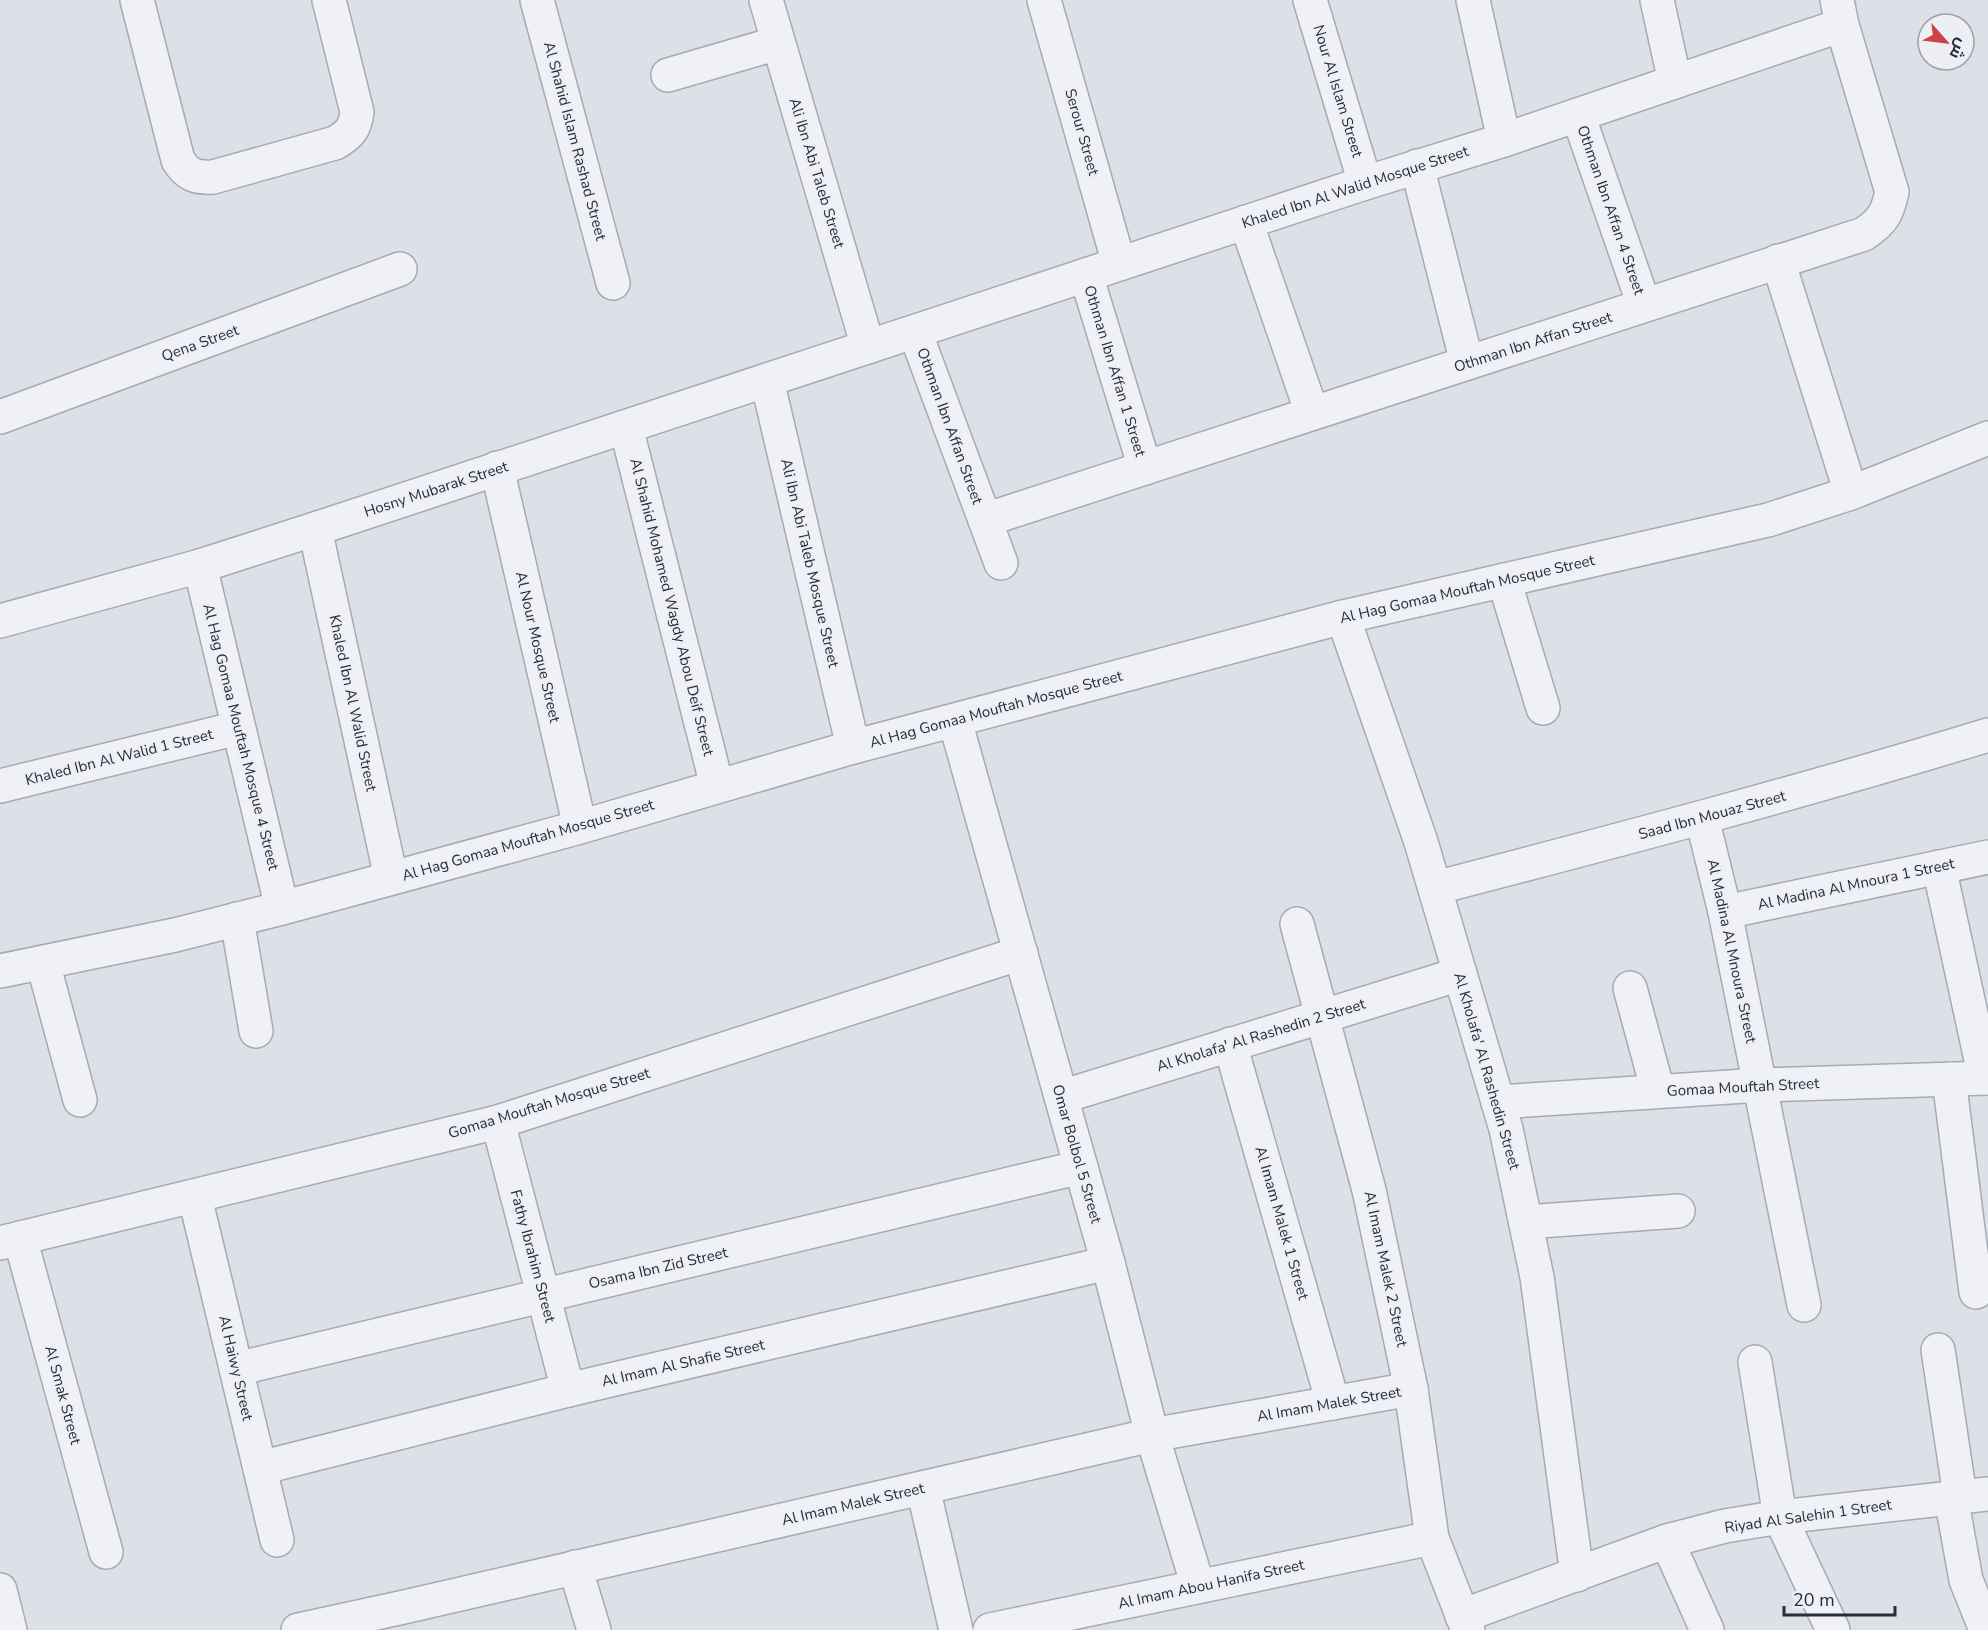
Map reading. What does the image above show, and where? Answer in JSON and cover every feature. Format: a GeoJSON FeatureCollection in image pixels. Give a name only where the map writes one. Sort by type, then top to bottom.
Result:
{"type":"FeatureCollection","features":[{"type":"Feature","properties":{"kind":"street"},"geometry":{"type":"LineString","coordinates":[[137,0],[178,160],[183,169],[192,176],[202,178],[213,177],[335,143],[355,126],[357,112],[329,0]]}},
{"type":"Feature","properties":{"kind":"street","name":"Al Shahid Islam Rashad Street"},"geometry":{"type":"LineString","coordinates":[[537,0],[613,283]]}},
{"type":"Feature","properties":{"kind":"street","name":"Ali Ibn Abi Taleb Street"},"geometry":{"type":"LineString","coordinates":[[766,0],[868,346]]}},
{"type":"Feature","properties":{"kind":"street","name":"Serour Street"},"geometry":{"type":"LineString","coordinates":[[1044,0],[1119,264]]}},
{"type":"Feature","properties":{"kind":"street","name":"Nour Al Islam Street"},"geometry":{"type":"LineString","coordinates":[[1310,0],[1365,183]]}},
{"type":"Feature","properties":{"kind":"street"},"geometry":{"type":"LineString","coordinates":[[1473,0],[1504,140]]}},
{"type":"Feature","properties":{"kind":"street"},"geometry":{"type":"LineString","coordinates":[[1657,0],[1675,82]]}},
{"type":"Feature","properties":{"kind":"street","name":"Khaled Ibn Al Walid Mosque Street"},"geometry":{"type":"LineString","coordinates":[[868,346],[1417,166],[1504,140],[1675,82],[1840,12]]}},
{"type":"Feature","properties":{"kind":"street","name":"Othman Ibn Affan Street"},"geometry":{"type":"LineString","coordinates":[[985,520],[1864,234],[1879,224],[1888,209],[1892,192],[1840,12]]}},
{"type":"Feature","properties":{"kind":"street"},"geometry":{"type":"LineString","coordinates":[[668,75],[778,44]]}},
{"type":"Feature","properties":{"kind":"street","name":"Othman Ibn Affan 4 Street"},"geometry":{"type":"LineString","coordinates":[[1578,115],[1644,305]]}},
{"type":"Feature","properties":{"kind":"street"},"geometry":{"type":"LineString","coordinates":[[1417,166],[1467,363]]}},
{"type":"Feature","properties":{"kind":"street"},"geometry":{"type":"LineString","coordinates":[[1246,222],[1312,413]]}},
{"type":"Feature","properties":{"kind":"street"},"geometry":{"type":"LineString","coordinates":[[1778,261],[1851,493]]}},
{"type":"Feature","properties":{"kind":"street","name":"Qena Street"},"geometry":{"type":"LineString","coordinates":[[0,417],[400,269]]}},
{"type":"Feature","properties":{"kind":"street","name":"Othman Ibn Affan 1 Street"},"geometry":{"type":"LineString","coordinates":[[1086,275],[1145,468]]}},
{"type":"Feature","properties":{"kind":"street","name":"Othman Ibn Affan Street"},"geometry":{"type":"LineString","coordinates":[[915,332],[1001,563]]}},
{"type":"Feature","properties":{"kind":"street","name":"Hosny Mubarak Street"},"geometry":{"type":"LineString","coordinates":[[0,621],[200,566],[868,346]]}},
{"type":"Feature","properties":{"kind":"street","name":"Ali Ibn Abi Taleb Mosque Street"},"geometry":{"type":"LineString","coordinates":[[767,380],[853,747]]}},
{"type":"Feature","properties":{"kind":"street","name":"Al Shahid Mohamed Wagdy Abou Deif Street"},"geometry":{"type":"LineString","coordinates":[[626,427],[717,786]]}},
{"type":"Feature","properties":{"kind":"street","name":"Al Hag Gomaa Mouftah Mosque Street"},"geometry":{"type":"LineString","coordinates":[[0,971],[175,936],[282,908],[580,826],[853,747],[1343,617],[1768,520],[1851,493],[1988,438]]}},
{"type":"Feature","properties":{"kind":"street","name":"Al Nour Mosque Street"},"geometry":{"type":"LineString","coordinates":[[497,468],[580,826]]}},
{"type":"Feature","properties":{"kind":"street","name":"Khaled Ibn Al Walid Street"},"geometry":{"type":"LineString","coordinates":[[315,529],[391,878]]}},
{"type":"Feature","properties":{"kind":"street","name":"Al Hag Gomaa Mouftah Mosque 4 Street"},"geometry":{"type":"LineString","coordinates":[[200,566],[282,908]]}},
{"type":"Feature","properties":{"kind":"street"},"geometry":{"type":"LineString","coordinates":[[1504,580],[1544,708]]}},
{"type":"Feature","properties":{"kind":"street","name":"Al Kholafa' Al Rashedin Street"},"geometry":{"type":"LineString","coordinates":[[1343,617],[1422,842],[1506,1129],[1537,1277],[1577,1575]]}},
{"type":"Feature","properties":{"kind":"street","name":"Omar Bolbol 5 Street"},"geometry":{"type":"LineString","coordinates":[[955,721],[1108,1263],[1152,1435],[1198,1586]]}},
{"type":"Feature","properties":{"kind":"street","name":"Khaled Ibn Al Walid 1 Street"},"geometry":{"type":"LineString","coordinates":[[0,786],[238,728]]}},
{"type":"Feature","properties":{"kind":"street","name":"Saad Ibn Mouaz Street"},"geometry":{"type":"LineString","coordinates":[[1435,888],[1702,818],[1864,773],[1988,735]]}},
{"type":"Feature","properties":{"kind":"street","name":"Al Madina Al Mnoura Street"},"geometry":{"type":"LineString","coordinates":[[1702,818],[1725,912],[1804,1305]]}},
{"type":"Feature","properties":{"kind":"street","name":"Al Madina Al Mnoura 1 Street"},"geometry":{"type":"LineString","coordinates":[[1725,912],[1988,857]]}},
{"type":"Feature","properties":{"kind":"street"},"geometry":{"type":"LineString","coordinates":[[1939,867],[1987,1078]]}},
{"type":"Feature","properties":{"kind":"street"},"geometry":{"type":"LineString","coordinates":[[237,919],[256,1031]]}},
{"type":"Feature","properties":{"kind":"street","name":"Al Imam Malek 2 Street"},"geometry":{"type":"LineString","coordinates":[[1297,924],[1369,1190],[1411,1389],[1432,1538],[1465,1623]]}},
{"type":"Feature","properties":{"kind":"street","name":"Gomaa Mouftah Mosque Street"},"geometry":{"type":"LineString","coordinates":[[10,1240],[498,1122],[1021,953]]}},
{"type":"Feature","properties":{"kind":"street"},"geometry":{"type":"LineString","coordinates":[[43,963],[80,1100]]}},
{"type":"Feature","properties":{"kind":"street","name":"Al Kholafa' Al Rashedin 2 Street"},"geometry":{"type":"LineString","coordinates":[[1061,1097],[1460,974]]}},
{"type":"Feature","properties":{"kind":"street"},"geometry":{"type":"LineString","coordinates":[[1630,988],[1658,1091]]}},
{"type":"Feature","properties":{"kind":"street","name":"Al Imam Malek 1 Street"},"geometry":{"type":"LineString","coordinates":[[1230,1044],[1334,1403]]}},
{"type":"Feature","properties":{"kind":"street","name":"Gomaa Mouftah Street"},"geometry":{"type":"LineString","coordinates":[[1498,1102],[1761,1085],[1987,1078]]}},
{"type":"Feature","properties":{"kind":"street"},"geometry":{"type":"LineString","coordinates":[[1949,1079],[1976,1292]]}},
{"type":"Feature","properties":{"kind":"street","name":"Fathy Ibrahim Street"},"geometry":{"type":"LineString","coordinates":[[498,1122],[568,1390]]}},
{"type":"Feature","properties":{"kind":"street","name":"Osama Ibn Zid Street"},"geometry":{"type":"LineString","coordinates":[[236,1369],[1081,1167]]}},
{"type":"Feature","properties":{"kind":"street","name":"Al Haiwy Street"},"geometry":{"type":"LineString","coordinates":[[195,1197],[277,1540]]}},
{"type":"Feature","properties":{"kind":"street"},"geometry":{"type":"LineString","coordinates":[[1526,1222],[1678,1211]]}},
{"type":"Feature","properties":{"kind":"street","name":"Al Smak Street"},"geometry":{"type":"LineString","coordinates":[[10,1240],[106,1552]]}},
{"type":"Feature","properties":{"kind":"street","name":"Al Imam Al Shafie Street"},"geometry":{"type":"LineString","coordinates":[[260,1468],[568,1390],[1108,1263]]}},
{"type":"Feature","properties":{"kind":"street"},"geometry":{"type":"LineString","coordinates":[[1938,1350],[1966,1496],[1966,1580],[1986,1630]]}},
{"type":"Feature","properties":{"kind":"street"},"geometry":{"type":"LineString","coordinates":[[1755,1362],[1780,1517],[1833,1630]]}},
{"type":"Feature","properties":{"kind":"street","name":"Al Imam Malek Street"},"geometry":{"type":"LineString","coordinates":[[298,1630],[407,1619],[575,1567],[1152,1435],[1411,1389]]}},
{"type":"Feature","properties":{"kind":"street"},"geometry":{"type":"LineString","coordinates":[[923,1488],[956,1630]]}},
{"type":"Feature","properties":{"kind":"street","name":"Riyad Al Salehin 1 Street"},"geometry":{"type":"LineString","coordinates":[[1465,1623],[1577,1575],[1667,1541],[1725,1526],[1780,1517],[1966,1496]]}},
{"type":"Feature","properties":{"kind":"street","name":"Al Imam Abou Hanifa Street"},"geometry":{"type":"LineString","coordinates":[[990,1630],[1432,1538]]}},
{"type":"Feature","properties":{"kind":"street"},"geometry":{"type":"LineString","coordinates":[[1667,1541],[1707,1630]]}},
{"type":"Feature","properties":{"kind":"street"},"geometry":{"type":"LineString","coordinates":[[575,1567],[594,1630]]}},
{"type":"Feature","properties":{"kind":"street"},"geometry":{"type":"LineString","coordinates":[[0,1590],[10,1630]]}}]}
